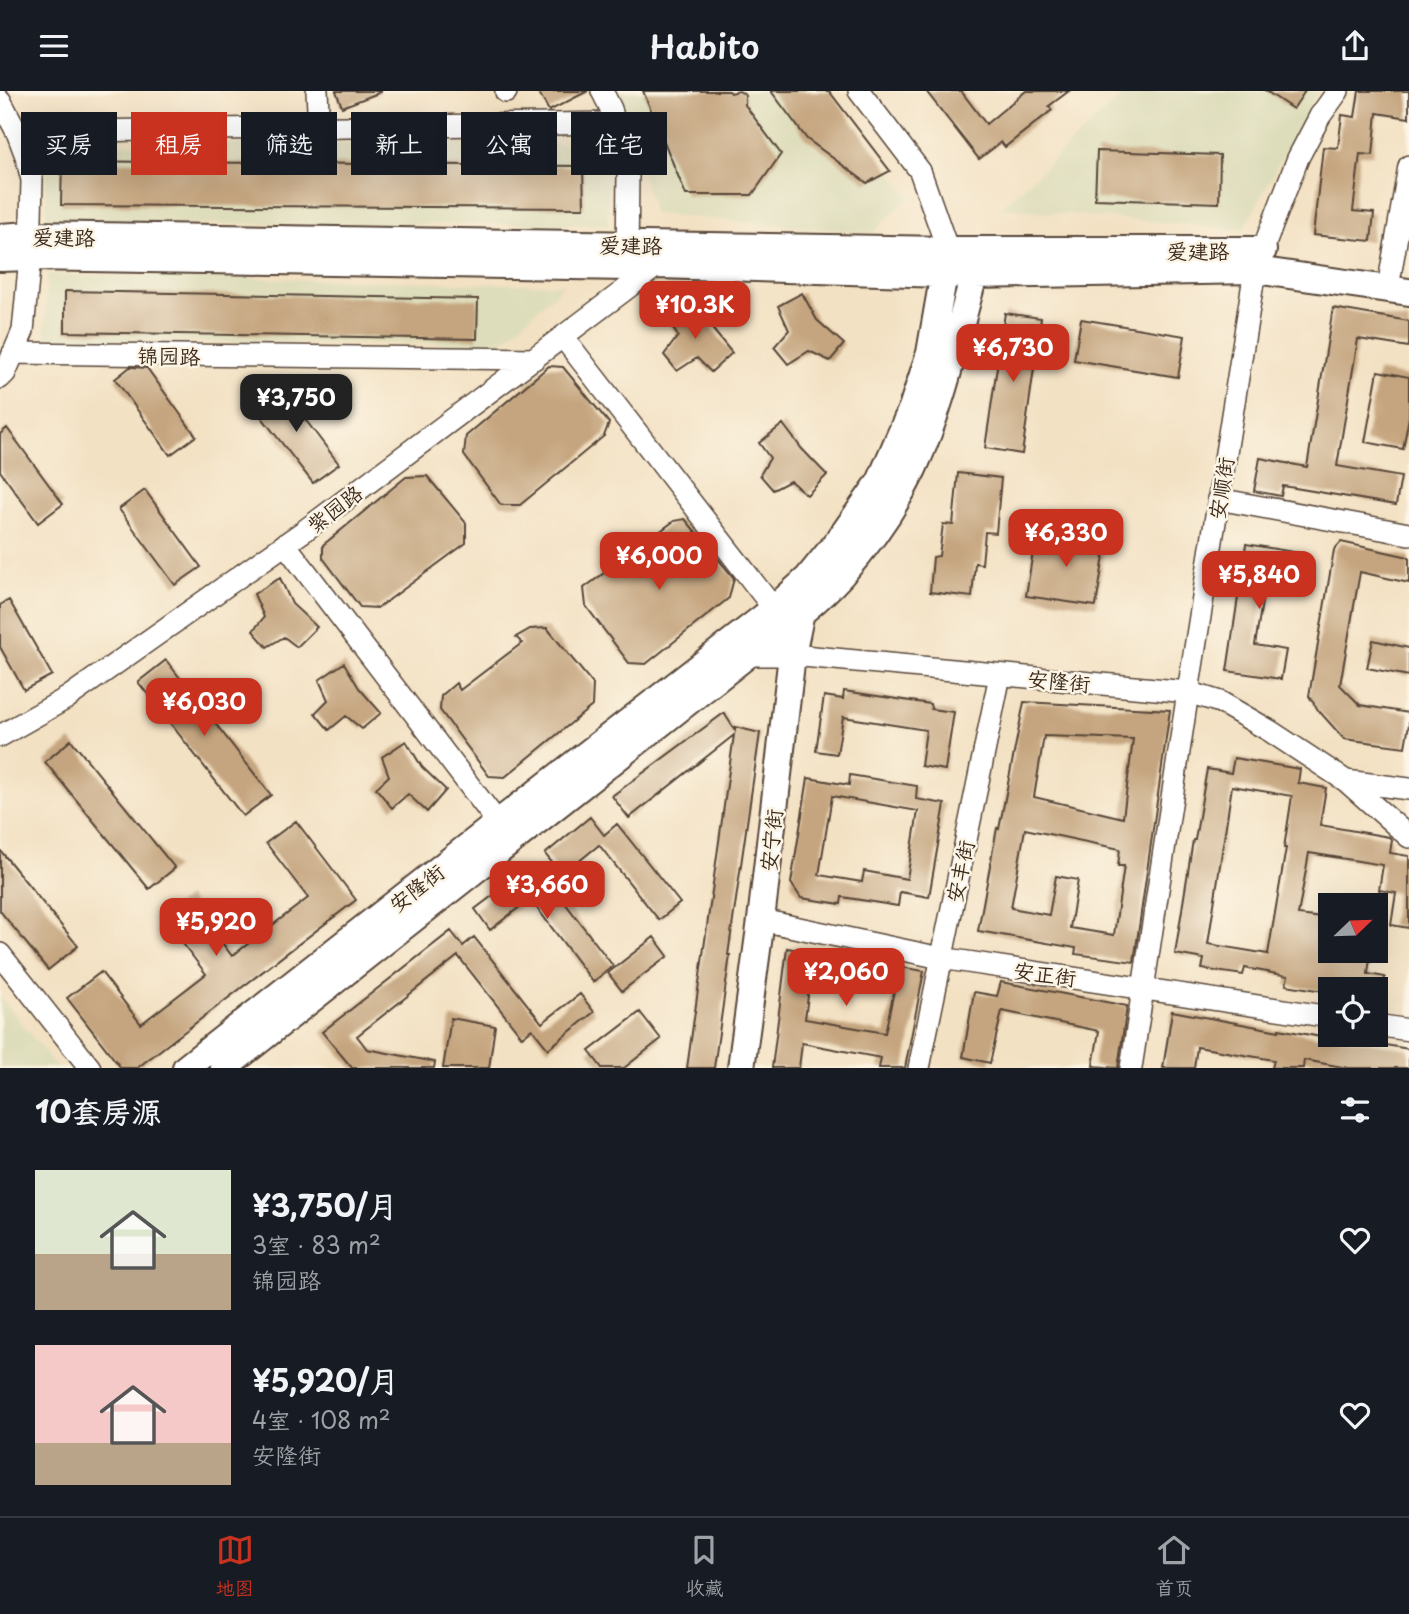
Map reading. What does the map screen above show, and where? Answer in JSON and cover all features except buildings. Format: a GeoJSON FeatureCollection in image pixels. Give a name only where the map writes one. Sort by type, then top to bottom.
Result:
{"type":"FeatureCollection","features":[{"type":"Feature","properties":{"kind":"main road","name":"爱建路"},"geometry":{"type":"LineString","coordinates":[[0,237],[30,246],[627,255],[956,268],[1259,260]]}},
{"type":"Feature","properties":{"kind":"main road","name":"爱建路"},"geometry":{"type":"LineString","coordinates":[[0,258],[30,246]]}},
{"type":"Feature","properties":{"kind":"main road","name":"爱建路"},"geometry":{"type":"LineString","coordinates":[[627,255],[658,265],[956,268],[1259,260]]}},
{"type":"Feature","properties":{"kind":"main road"},"geometry":{"type":"LineString","coordinates":[[1259,260],[1399,290]]}},
{"type":"Feature","properties":{"kind":"main road","name":"安隆街"},"geometry":{"type":"LineString","coordinates":[[237,1056],[498,823],[774,609],[808,578],[880,482],[912,408],[956,268]]}},
{"type":"Feature","properties":{"kind":"main road"},"geometry":{"type":"LineString","coordinates":[[747,655],[801,613],[840,576],[876,531],[913,469],[941,397],[956,268]]}},
{"type":"Feature","properties":{"kind":"main road","name":"安宁街"},"geometry":{"type":"LineString","coordinates":[[741,1068],[792,655],[801,613]]}},
{"type":"Feature","properties":{"kind":"main road","name":"安隆街"},"geometry":{"type":"LineString","coordinates":[[186,1068],[237,1056],[747,655]]}},
{"type":"Feature","properties":{"kind":"street"},"geometry":{"type":"LineString","coordinates":[[317,91],[318,112]]}},
{"type":"Feature","properties":{"kind":"street"},"geometry":{"type":"LineString","coordinates":[[602,91],[612,112]]}},
{"type":"Feature","properties":{"kind":"street"},"geometry":{"type":"LineString","coordinates":[[859,91],[920,171],[956,268]]}},
{"type":"Feature","properties":{"kind":"street","name":"安顺街"},"geometry":{"type":"LineString","coordinates":[[1131,1068],[1188,692],[1259,260],[1298,157],[1320,116],[1339,91]]}},
{"type":"Feature","properties":{"kind":"street"},"geometry":{"type":"LineString","coordinates":[[0,100],[17,132],[32,180],[23,331],[5,373],[0,378]]}},
{"type":"Feature","properties":{"kind":"street"},"geometry":{"type":"LineString","coordinates":[[337,128],[571,124]]}},
{"type":"Feature","properties":{"kind":"street"},"geometry":{"type":"LineString","coordinates":[[17,132],[241,129]]}},
{"type":"Feature","properties":{"kind":"street"},"geometry":{"type":"LineString","coordinates":[[1399,290],[1409,166]]}},
{"type":"Feature","properties":{"kind":"street"},"geometry":{"type":"LineString","coordinates":[[627,255],[628,175]]}},
{"type":"Feature","properties":{"kind":"street","name":"紫园路"},"geometry":{"type":"LineString","coordinates":[[0,736],[66,698],[285,544],[658,265]]}},
{"type":"Feature","properties":{"kind":"street"},"geometry":{"type":"LineString","coordinates":[[563,337],[774,609]]}},
{"type":"Feature","properties":{"kind":"street","name":"锦园路"},"geometry":{"type":"LineString","coordinates":[[13,353],[534,359]]}},
{"type":"Feature","properties":{"kind":"street"},"geometry":{"type":"LineString","coordinates":[[1219,499],[1409,534]]}},
{"type":"Feature","properties":{"kind":"street"},"geometry":{"type":"LineString","coordinates":[[285,544],[498,823]]}},
{"type":"Feature","properties":{"kind":"street","name":"安隆街"},"geometry":{"type":"LineString","coordinates":[[713,655],[792,655],[1188,692],[1220,702],[1270,731],[1346,781],[1409,837]]}},
{"type":"Feature","properties":{"kind":"street","name":"安丰街"},"geometry":{"type":"LineString","coordinates":[[919,1068],[1000,675]]}},
{"type":"Feature","properties":{"kind":"street"},"geometry":{"type":"LineString","coordinates":[[1346,781],[1409,789]]}},
{"type":"Feature","properties":{"kind":"street","name":"安正街"},"geometry":{"type":"LineString","coordinates":[[761,920],[941,958],[1318,1015]]}},
{"type":"Feature","properties":{"kind":"street"},"geometry":{"type":"LineString","coordinates":[[0,954],[90,1068]]}},
{"type":"Feature","properties":{"kind":"street"},"geometry":{"type":"LineString","coordinates":[[1388,1027],[1409,1030]]}},
{"type":"Feature","properties":{"kind":"shaded area"},"geometry":{"type":"Polygon","coordinates":[[[618,91],[830,91],[910,197],[872,233],[654,214],[643,175],[667,175],[667,112],[624,112],[618,91]]]}},
{"type":"Feature","properties":{"kind":"shaded area"},"geometry":{"type":"Polygon","coordinates":[[[1127,91],[1321,91],[1243,230],[1001,208],[1127,91]]]}},
{"type":"Feature","properties":{"kind":"shaded area"},"geometry":{"type":"Polygon","coordinates":[[[117,144],[131,144],[131,175],[227,175],[227,144],[241,144],[241,175],[337,175],[337,144],[351,144],[351,175],[447,175],[447,144],[461,144],[461,175],[557,175],[557,144],[571,144],[571,175],[608,175],[608,224],[46,224],[46,175],[117,175],[117,144]]]}},
{"type":"Feature","properties":{"kind":"shaded area"},"geometry":{"type":"Polygon","coordinates":[[[47,274],[564,285],[500,344],[45,341],[47,274]]]}},
{"type":"Feature","properties":{"kind":"shaded area"},"geometry":{"type":"Polygon","coordinates":[[[0,996],[57,1068],[0,1068],[0,996]]]}}]}
